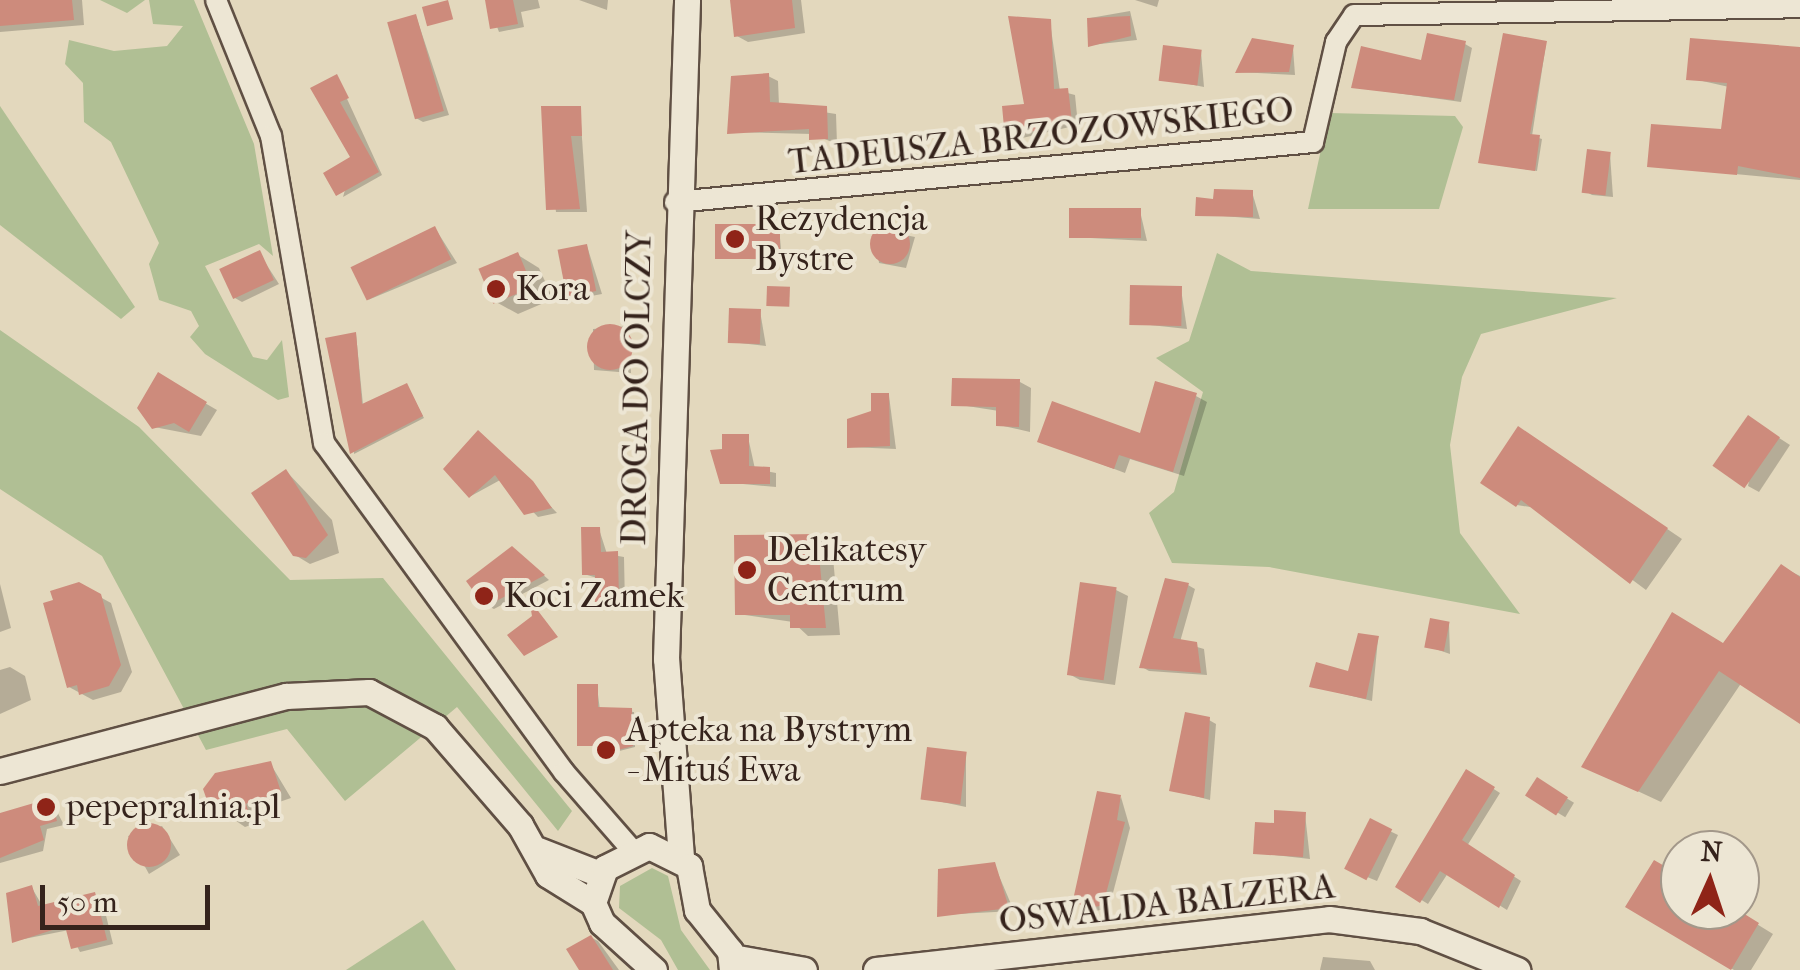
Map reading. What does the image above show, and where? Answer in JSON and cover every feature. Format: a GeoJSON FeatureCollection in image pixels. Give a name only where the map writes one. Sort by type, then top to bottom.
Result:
{"type":"FeatureCollection","features":[{"type":"Feature","properties":{"kind":"street"},"geometry":{"type":"LineString","coordinates":[[216,0],[272,136],[313,411],[354,492],[600,818],[623,858]]}},
{"type":"Feature","properties":{"kind":"street","name":"DROGA DO OLCZY"},"geometry":{"type":"LineString","coordinates":[[687,0],[675,202],[669,778],[681,857],[697,910],[732,963]]}},
{"type":"Feature","properties":{"kind":"street","name":"TADEUSZA BRZOZOWSKIEGO"},"geometry":{"type":"LineString","coordinates":[[675,202],[1313,142],[1336,42],[1354,15],[1800,7]]}},
{"type":"Feature","properties":{"kind":"street"},"geometry":{"type":"LineString","coordinates":[[0,771],[296,694],[369,692],[436,727],[534,847],[548,875],[593,902],[602,923],[654,970]]}},
{"type":"Feature","properties":{"kind":"street","name":"DROGA DO OLCZY"},"geometry":{"type":"LineString","coordinates":[[593,902],[669,778]]}},
{"type":"Feature","properties":{"kind":"street"},"geometry":{"type":"LineString","coordinates":[[534,847],[567,868],[623,858],[681,857]]}},
{"type":"Feature","properties":{"kind":"street","name":"OSWALDA BALZERA"},"geometry":{"type":"LineString","coordinates":[[876,970],[1329,919],[1420,930],[1517,970]]}},
{"type":"Feature","properties":{"kind":"street"},"geometry":{"type":"LineString","coordinates":[[732,963],[804,970]]}},
{"type":"Feature","properties":{"kind":"green space"},"geometry":{"type":"Polygon","coordinates":[[[100,0],[145,0],[127,13],[100,0]]]}},
{"type":"Feature","properties":{"kind":"green space"},"geometry":{"type":"Polygon","coordinates":[[[149,0],[194,0],[254,144],[273,256],[259,244],[205,266],[253,357],[267,360],[282,340],[289,397],[278,400],[205,354],[190,337],[199,326],[191,311],[159,300],[149,264],[159,243],[111,142],[84,122],[83,83],[65,64],[69,40],[114,51],[167,46],[183,26],[153,24],[149,0]]]}},
{"type":"Feature","properties":{"kind":"green space"},"geometry":{"type":"Polygon","coordinates":[[[0,106],[135,307],[121,319],[0,225],[0,106]]]}},
{"type":"Feature","properties":{"kind":"green space"},"geometry":{"type":"Polygon","coordinates":[[[1329,113],[1455,116],[1463,127],[1439,209],[1308,209],[1329,113]]]}},
{"type":"Feature","properties":{"kind":"green space"},"geometry":{"type":"Polygon","coordinates":[[[1217,253],[1251,271],[1617,298],[1481,334],[1462,377],[1450,445],[1460,533],[1520,614],[1269,567],[1172,563],[1149,513],[1174,492],[1203,392],[1156,358],[1189,341],[1217,253]]]}},
{"type":"Feature","properties":{"kind":"green space"},"geometry":{"type":"Polygon","coordinates":[[[0,330],[139,427],[290,580],[383,578],[572,811],[558,831],[457,707],[345,801],[287,729],[206,750],[102,556],[0,489],[0,330]]]}},
{"type":"Feature","properties":{"kind":"green space"},"geometry":{"type":"Polygon","coordinates":[[[652,868],[668,876],[681,930],[710,970],[678,970],[661,940],[619,908],[620,886],[652,868]]]}},
{"type":"Feature","properties":{"kind":"green space"},"geometry":{"type":"Polygon","coordinates":[[[423,920],[456,970],[346,970],[423,920]]]}},
{"type":"Feature","properties":{"kind":"building"},"geometry":{"type":"Polygon","coordinates":[[[0,0],[72,0],[74,20],[0,26],[0,0]]]}},
{"type":"Feature","properties":{"kind":"building"},"geometry":{"type":"Polygon","coordinates":[[[448,0],[453,19],[427,26],[422,7],[448,0]]]}},
{"type":"Feature","properties":{"kind":"building"},"geometry":{"type":"Polygon","coordinates":[[[485,0],[513,0],[518,24],[490,29],[485,0]]]}},
{"type":"Feature","properties":{"kind":"building"},"geometry":{"type":"Polygon","coordinates":[[[730,0],[792,0],[795,28],[734,37],[730,0]]]}},
{"type":"Feature","properties":{"kind":"building"},"geometry":{"type":"Polygon","coordinates":[[[416,14],[444,111],[415,119],[387,22],[416,14]]]}},
{"type":"Feature","properties":{"kind":"building"},"geometry":{"type":"Polygon","coordinates":[[[1008,16],[1051,19],[1054,89],[1068,88],[1072,122],[1005,138],[1002,106],[1024,104],[1008,16]]]}},
{"type":"Feature","properties":{"kind":"building"},"geometry":{"type":"Polygon","coordinates":[[[1130,16],[1131,36],[1088,47],[1087,18],[1130,16]]]}},
{"type":"Feature","properties":{"kind":"building"},"geometry":{"type":"Polygon","coordinates":[[[1427,33],[1466,41],[1454,100],[1351,88],[1361,46],[1421,60],[1427,33]]]}},
{"type":"Feature","properties":{"kind":"building"},"geometry":{"type":"Polygon","coordinates":[[[1503,33],[1547,41],[1530,134],[1540,135],[1535,171],[1478,163],[1503,33]]]}},
{"type":"Feature","properties":{"kind":"building"},"geometry":{"type":"Polygon","coordinates":[[[1252,38],[1294,45],[1289,72],[1235,73],[1252,38]]]}},
{"type":"Feature","properties":{"kind":"building"},"geometry":{"type":"Polygon","coordinates":[[[1690,38],[1800,47],[1800,178],[1738,166],[1737,175],[1647,167],[1651,124],[1721,129],[1727,83],[1686,80],[1690,38]]]}},
{"type":"Feature","properties":{"kind":"building"},"geometry":{"type":"Polygon","coordinates":[[[1163,45],[1202,50],[1197,85],[1159,81],[1163,45]]]}},
{"type":"Feature","properties":{"kind":"building"},"geometry":{"type":"Polygon","coordinates":[[[769,73],[770,102],[827,106],[828,139],[809,140],[809,129],[727,134],[731,76],[769,73]]]}},
{"type":"Feature","properties":{"kind":"building"},"geometry":{"type":"Polygon","coordinates":[[[337,74],[349,98],[340,102],[379,172],[336,196],[323,173],[350,157],[310,88],[337,74]]]}},
{"type":"Feature","properties":{"kind":"building"},"geometry":{"type":"Polygon","coordinates":[[[541,106],[581,106],[582,136],[571,136],[580,209],[546,210],[541,106]]]}},
{"type":"Feature","properties":{"kind":"building"},"geometry":{"type":"Polygon","coordinates":[[[1587,149],[1611,152],[1605,196],[1582,193],[1587,149]]]}},
{"type":"Feature","properties":{"kind":"building"},"geometry":{"type":"Polygon","coordinates":[[[1214,189],[1253,190],[1253,217],[1195,216],[1196,197],[1213,199],[1214,189]]]}},
{"type":"Feature","properties":{"kind":"building"},"geometry":{"type":"Polygon","coordinates":[[[1069,208],[1141,208],[1141,238],[1069,238],[1069,208]]]}},
{"type":"Feature","properties":{"kind":"building"},"geometry":{"type":"Polygon","coordinates":[[[715,224],[780,224],[780,259],[715,259],[715,224]]]}},
{"type":"Feature","properties":{"kind":"building"},"geometry":{"type":"Polygon","coordinates":[[[890,224],[904,230],[910,244],[904,258],[890,264],[876,258],[870,244],[876,230],[890,224]]]}},
{"type":"Feature","properties":{"kind":"building"},"geometry":{"type":"Polygon","coordinates":[[[435,226],[451,259],[367,300],[351,267],[435,226]]]}},
{"type":"Feature","properties":{"kind":"building"},"geometry":{"type":"Polygon","coordinates":[[[587,244],[596,291],[567,297],[558,250],[587,244]]]}},
{"type":"Feature","properties":{"kind":"building"},"geometry":{"type":"Polygon","coordinates":[[[260,250],[274,280],[233,299],[219,269],[260,250]]]}},
{"type":"Feature","properties":{"kind":"building"},"geometry":{"type":"Polygon","coordinates":[[[518,252],[533,287],[493,304],[478,269],[518,252]]]}},
{"type":"Feature","properties":{"kind":"building"},"geometry":{"type":"Polygon","coordinates":[[[1130,285],[1182,286],[1181,326],[1129,325],[1130,285]]]}},
{"type":"Feature","properties":{"kind":"building"},"geometry":{"type":"Polygon","coordinates":[[[767,286],[790,287],[789,307],[766,306],[767,286]]]}},
{"type":"Feature","properties":{"kind":"building"},"geometry":{"type":"Polygon","coordinates":[[[729,308],[761,309],[760,344],[728,343],[729,308]]]}},
{"type":"Feature","properties":{"kind":"building"},"geometry":{"type":"Polygon","coordinates":[[[610,324],[626,331],[633,347],[626,363],[610,370],[594,363],[587,347],[594,331],[610,324]]]}},
{"type":"Feature","properties":{"kind":"building"},"geometry":{"type":"Polygon","coordinates":[[[356,332],[362,404],[407,383],[423,416],[350,454],[325,338],[356,332]]]}},
{"type":"Feature","properties":{"kind":"building"},"geometry":{"type":"Polygon","coordinates":[[[158,372],[207,402],[189,432],[174,423],[152,429],[137,408],[158,372]]]}},
{"type":"Feature","properties":{"kind":"building"},"geometry":{"type":"Polygon","coordinates":[[[952,378],[1020,379],[1019,427],[996,426],[996,407],[951,406],[952,378]]]}},
{"type":"Feature","properties":{"kind":"building"},"geometry":{"type":"Polygon","coordinates":[[[1155,381],[1197,393],[1173,472],[1119,455],[1114,469],[1037,442],[1052,401],[1140,433],[1155,381]]]}},
{"type":"Feature","properties":{"kind":"building"},"geometry":{"type":"Polygon","coordinates":[[[871,393],[889,393],[890,446],[847,448],[847,419],[871,411],[871,393]]]}},
{"type":"Feature","properties":{"kind":"building"},"geometry":{"type":"Polygon","coordinates":[[[1748,415],[1780,437],[1744,488],[1712,466],[1748,415]]]}},
{"type":"Feature","properties":{"kind":"building"},"geometry":{"type":"Polygon","coordinates":[[[1518,426],[1668,528],[1630,584],[1521,500],[1516,507],[1480,483],[1518,426]]]}},
{"type":"Feature","properties":{"kind":"building"},"geometry":{"type":"Polygon","coordinates":[[[478,430],[533,481],[552,508],[524,515],[495,475],[469,498],[443,469],[478,430]]]}},
{"type":"Feature","properties":{"kind":"building"},"geometry":{"type":"Polygon","coordinates":[[[722,434],[749,434],[749,466],[770,467],[770,484],[720,484],[710,450],[722,449],[722,434]]]}},
{"type":"Feature","properties":{"kind":"building"},"geometry":{"type":"Polygon","coordinates":[[[286,469],[328,535],[306,558],[293,556],[251,493],[286,469]]]}},
{"type":"Feature","properties":{"kind":"building"},"geometry":{"type":"Polygon","coordinates":[[[581,527],[600,527],[601,552],[618,551],[619,604],[595,604],[595,575],[582,575],[581,527]]]}},
{"type":"Feature","properties":{"kind":"building"},"geometry":{"type":"Polygon","coordinates":[[[817,534],[826,628],[790,628],[790,615],[735,615],[734,535],[817,534]]]}},
{"type":"Feature","properties":{"kind":"building"},"geometry":{"type":"Polygon","coordinates":[[[512,546],[545,575],[485,607],[466,581],[512,546]]]}},
{"type":"Feature","properties":{"kind":"building"},"geometry":{"type":"Polygon","coordinates":[[[1781,564],[1800,577],[1800,724],[1719,671],[1638,792],[1581,767],[1672,612],[1723,643],[1781,564]]]}},
{"type":"Feature","properties":{"kind":"building"},"geometry":{"type":"Polygon","coordinates":[[[1165,578],[1189,583],[1173,638],[1197,642],[1201,673],[1139,668],[1165,578]]]}},
{"type":"Feature","properties":{"kind":"building"},"geometry":{"type":"Polygon","coordinates":[[[79,582],[101,594],[121,665],[109,686],[79,695],[77,685],[67,688],[43,603],[53,600],[50,591],[79,582]]]}},
{"type":"Feature","properties":{"kind":"building"},"geometry":{"type":"Polygon","coordinates":[[[1080,582],[1117,587],[1104,680],[1067,675],[1080,582]]]}},
{"type":"Feature","properties":{"kind":"building"},"geometry":{"type":"Polygon","coordinates":[[[529,599],[558,637],[524,656],[507,635],[532,616],[529,599]]]}},
{"type":"Feature","properties":{"kind":"building"},"geometry":{"type":"Polygon","coordinates":[[[1430,618],[1450,622],[1444,651],[1424,647],[1430,618]]]}},
{"type":"Feature","properties":{"kind":"building"},"geometry":{"type":"Polygon","coordinates":[[[1358,633],[1379,636],[1366,699],[1309,687],[1316,662],[1348,671],[1358,633]]]}},
{"type":"Feature","properties":{"kind":"building"},"geometry":{"type":"Polygon","coordinates":[[[577,684],[598,684],[598,707],[632,708],[633,746],[596,756],[596,746],[577,746],[577,684]]]}},
{"type":"Feature","properties":{"kind":"building"},"geometry":{"type":"Polygon","coordinates":[[[1185,712],[1210,717],[1204,798],[1169,791],[1185,712]]]}},
{"type":"Feature","properties":{"kind":"building"},"geometry":{"type":"Polygon","coordinates":[[[927,747],[967,752],[960,804],[921,800],[927,747]]]}},
{"type":"Feature","properties":{"kind":"building"},"geometry":{"type":"Polygon","coordinates":[[[271,761],[281,792],[246,804],[250,816],[232,822],[226,806],[209,806],[203,789],[215,773],[271,761]]]}},
{"type":"Feature","properties":{"kind":"building"},"geometry":{"type":"Polygon","coordinates":[[[1466,769],[1495,787],[1462,840],[1515,875],[1499,908],[1440,871],[1420,903],[1395,887],[1466,769]]]}},
{"type":"Feature","properties":{"kind":"building"},"geometry":{"type":"Polygon","coordinates":[[[1537,777],[1568,797],[1556,816],[1525,795],[1537,777]]]}},
{"type":"Feature","properties":{"kind":"building"},"geometry":{"type":"Polygon","coordinates":[[[1097,791],[1121,795],[1117,820],[1125,822],[1103,905],[1087,909],[1073,900],[1097,791]]]}},
{"type":"Feature","properties":{"kind":"building"},"geometry":{"type":"Polygon","coordinates":[[[51,798],[57,821],[40,826],[44,840],[0,858],[0,813],[51,798]]]}},
{"type":"Feature","properties":{"kind":"building"},"geometry":{"type":"Polygon","coordinates":[[[1274,810],[1306,812],[1303,857],[1253,854],[1255,822],[1274,823],[1274,810]]]}},
{"type":"Feature","properties":{"kind":"building"},"geometry":{"type":"Polygon","coordinates":[[[1370,818],[1392,829],[1366,880],[1344,869],[1370,818]]]}},
{"type":"Feature","properties":{"kind":"building"},"geometry":{"type":"Polygon","coordinates":[[[149,823],[164,830],[171,845],[164,860],[149,867],[134,860],[127,845],[134,830],[149,823]]]}},
{"type":"Feature","properties":{"kind":"building"},"geometry":{"type":"Polygon","coordinates":[[[1654,860],[1660,863],[1660,928],[1625,907],[1654,860]]]}},
{"type":"Feature","properties":{"kind":"building"},"geometry":{"type":"Polygon","coordinates":[[[995,862],[1009,908],[937,917],[938,869],[995,862]]]}},
{"type":"Feature","properties":{"kind":"building"},"geometry":{"type":"Polygon","coordinates":[[[32,885],[38,906],[95,892],[107,940],[71,949],[65,926],[12,943],[6,893],[32,885]]]}},
{"type":"Feature","properties":{"kind":"building"},"geometry":{"type":"Polygon","coordinates":[[[1664,930],[1755,930],[1731,970],[1664,930]]]}},
{"type":"Feature","properties":{"kind":"building"},"geometry":{"type":"Polygon","coordinates":[[[591,935],[613,970],[579,970],[566,949],[591,935]]]}},
{"type":"Feature","properties":{"kind":"place","name":"Rezydencja Bystre"},"geometry":{"type":"Point","coordinates":[735,239]}},
{"type":"Feature","properties":{"kind":"place","name":"Kora"},"geometry":{"type":"Point","coordinates":[496,289]}},
{"type":"Feature","properties":{"kind":"place","name":"Delikatesy Centrum"},"geometry":{"type":"Point","coordinates":[747,570]}},
{"type":"Feature","properties":{"kind":"place","name":"Koci Zamek"},"geometry":{"type":"Point","coordinates":[484,596]}},
{"type":"Feature","properties":{"kind":"place","name":"Apteka na Bystrym - Mituś Ewa"},"geometry":{"type":"Point","coordinates":[606,750]}},
{"type":"Feature","properties":{"kind":"place","name":"pepepralnia.pl"},"geometry":{"type":"Point","coordinates":[46,807]}}]}
